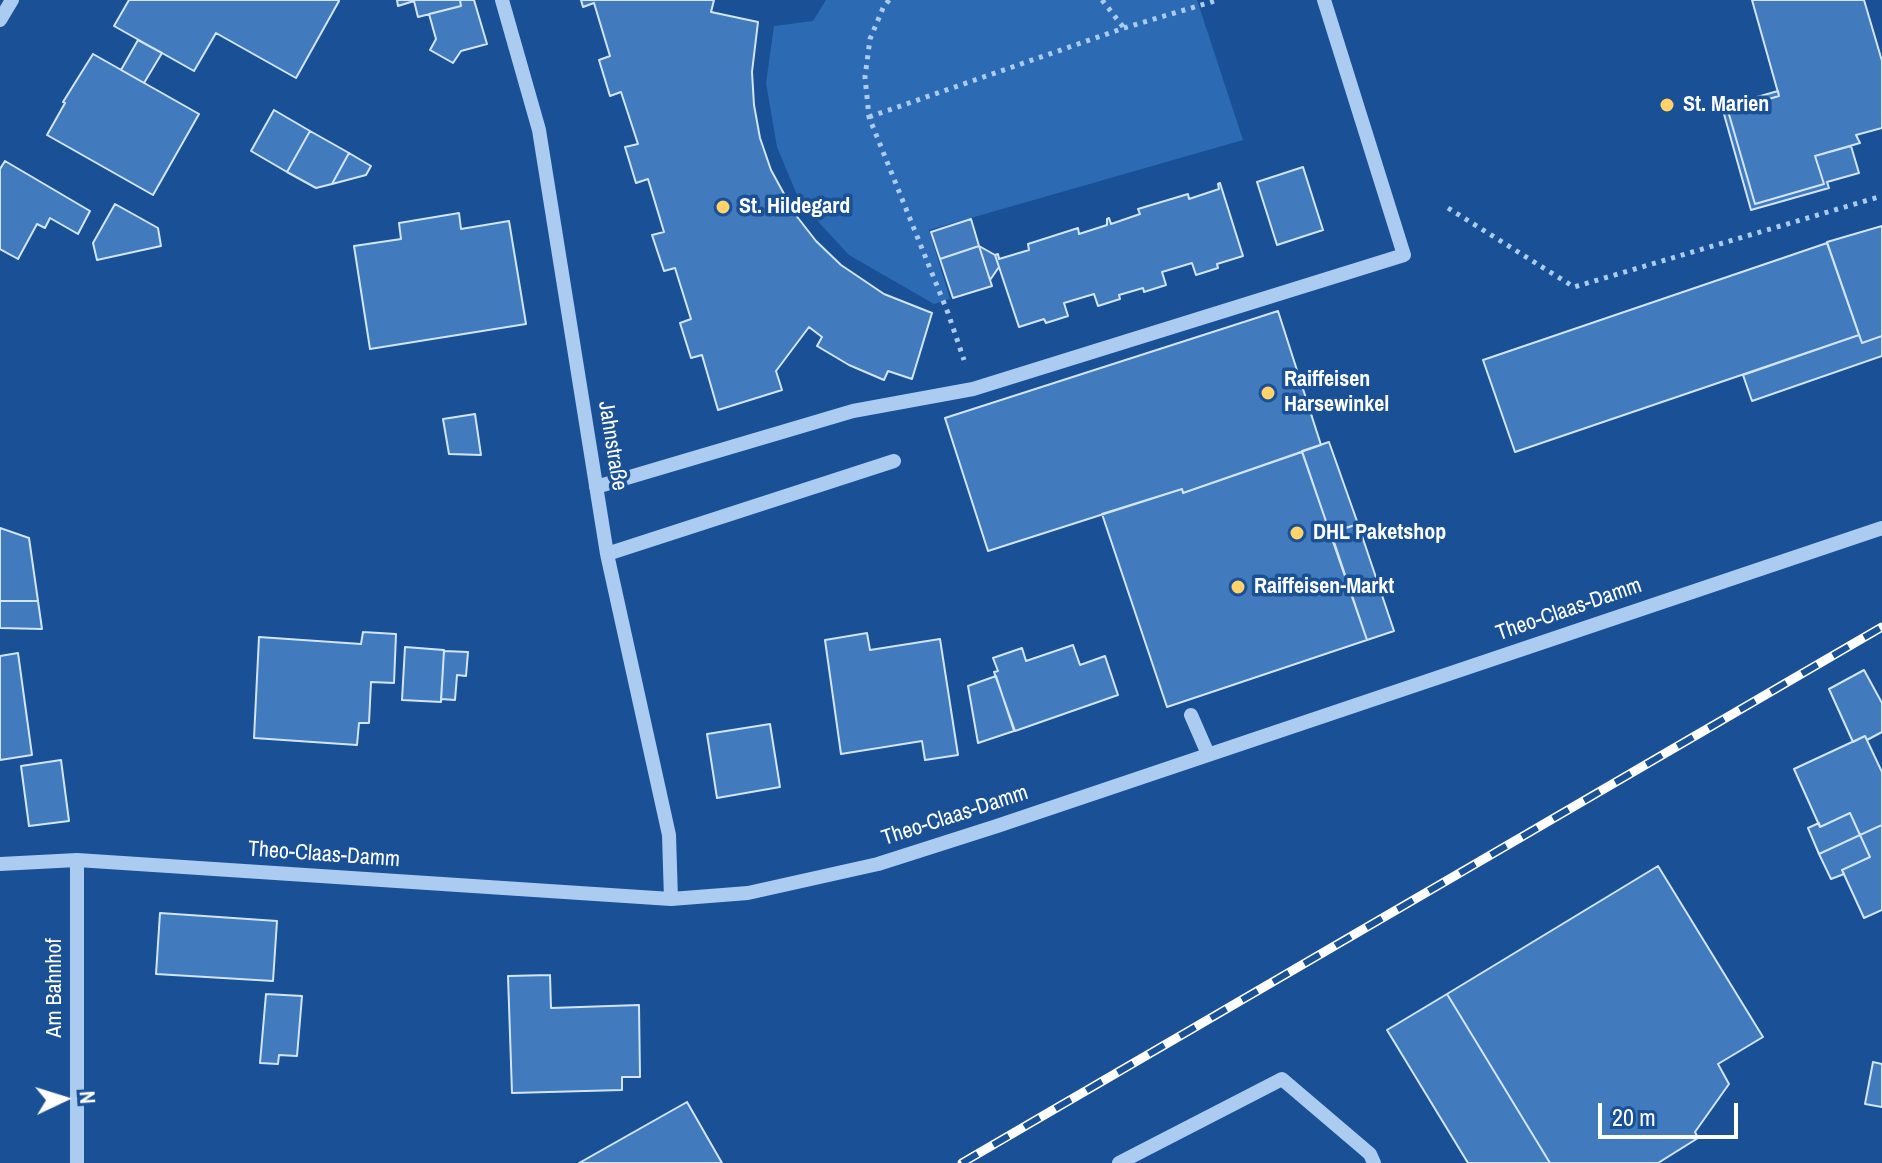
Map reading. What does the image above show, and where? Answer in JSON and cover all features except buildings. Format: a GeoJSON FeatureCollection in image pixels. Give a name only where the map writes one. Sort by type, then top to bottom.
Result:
{"type":"FeatureCollection","features":[{"type":"Feature","properties":{"kind":"street"},"geometry":{"type":"LineString","coordinates":[[0,20],[12,0]]}},
{"type":"Feature","properties":{"kind":"street","name":"Jahnstraße"},"geometry":{"type":"LineString","coordinates":[[502,0],[539,130],[607,554],[669,835],[671,899]]}},
{"type":"Feature","properties":{"kind":"street"},"geometry":{"type":"LineString","coordinates":[[596,487],[853,411],[973,389],[1404,255],[1324,0]]}},
{"type":"Feature","properties":{"kind":"street"},"geometry":{"type":"LineString","coordinates":[[607,554],[894,461]]}},
{"type":"Feature","properties":{"kind":"street","name":"Theo-Claas-Damm"},"geometry":{"type":"LineString","coordinates":[[0,864],[77,860],[671,899],[748,893],[878,864],[1882,528]]}},
{"type":"Feature","properties":{"kind":"street"},"geometry":{"type":"LineString","coordinates":[[1191,715],[1208,754]]}},
{"type":"Feature","properties":{"kind":"street","name":"Am Bahnhof"},"geometry":{"type":"LineString","coordinates":[[77,860],[77,1163]]}},
{"type":"Feature","properties":{"kind":"street"},"geometry":{"type":"LineString","coordinates":[[1119,1163],[1282,1079],[1370,1154],[1374,1163]]}},
{"type":"Feature","properties":{"kind":"path"},"geometry":{"type":"LineString","coordinates":[[889,0],[870,39],[865,77],[869,117],[948,313],[973,389]]}},
{"type":"Feature","properties":{"kind":"path"},"geometry":{"type":"LineString","coordinates":[[1102,0],[1124,28]]}},
{"type":"Feature","properties":{"kind":"path"},"geometry":{"type":"LineString","coordinates":[[869,117],[1124,28],[1218,0]]}},
{"type":"Feature","properties":{"kind":"path"},"geometry":{"type":"LineString","coordinates":[[1448,208],[1574,287],[1882,196]]}},
{"type":"Feature","properties":{"kind":"shaded area"},"geometry":{"type":"Polygon","coordinates":[[[826,0],[1197,0],[1243,140],[929,230],[950,299],[934,304],[849,255],[800,202],[777,147],[766,83],[774,26],[813,21],[826,0]]]}},
{"type":"Feature","properties":{"kind":"railway"},"geometry":{"type":"LineString","coordinates":[[962,1163],[1882,627]]}},
{"type":"Feature","properties":{"kind":"place","name":"St. Marien"},"geometry":{"type":"Point","coordinates":[1667,105]}},
{"type":"Feature","properties":{"kind":"place","name":"St. Hildegard"},"geometry":{"type":"Point","coordinates":[723,207]}},
{"type":"Feature","properties":{"kind":"place","name":"Raiffeisen Harsewinkel"},"geometry":{"type":"Point","coordinates":[1268,393]}},
{"type":"Feature","properties":{"kind":"place","name":"DHL Paketshop"},"geometry":{"type":"Point","coordinates":[1297,533]}},
{"type":"Feature","properties":{"kind":"place","name":"Raiffeisen-Markt"},"geometry":{"type":"Point","coordinates":[1238,587]}}]}
